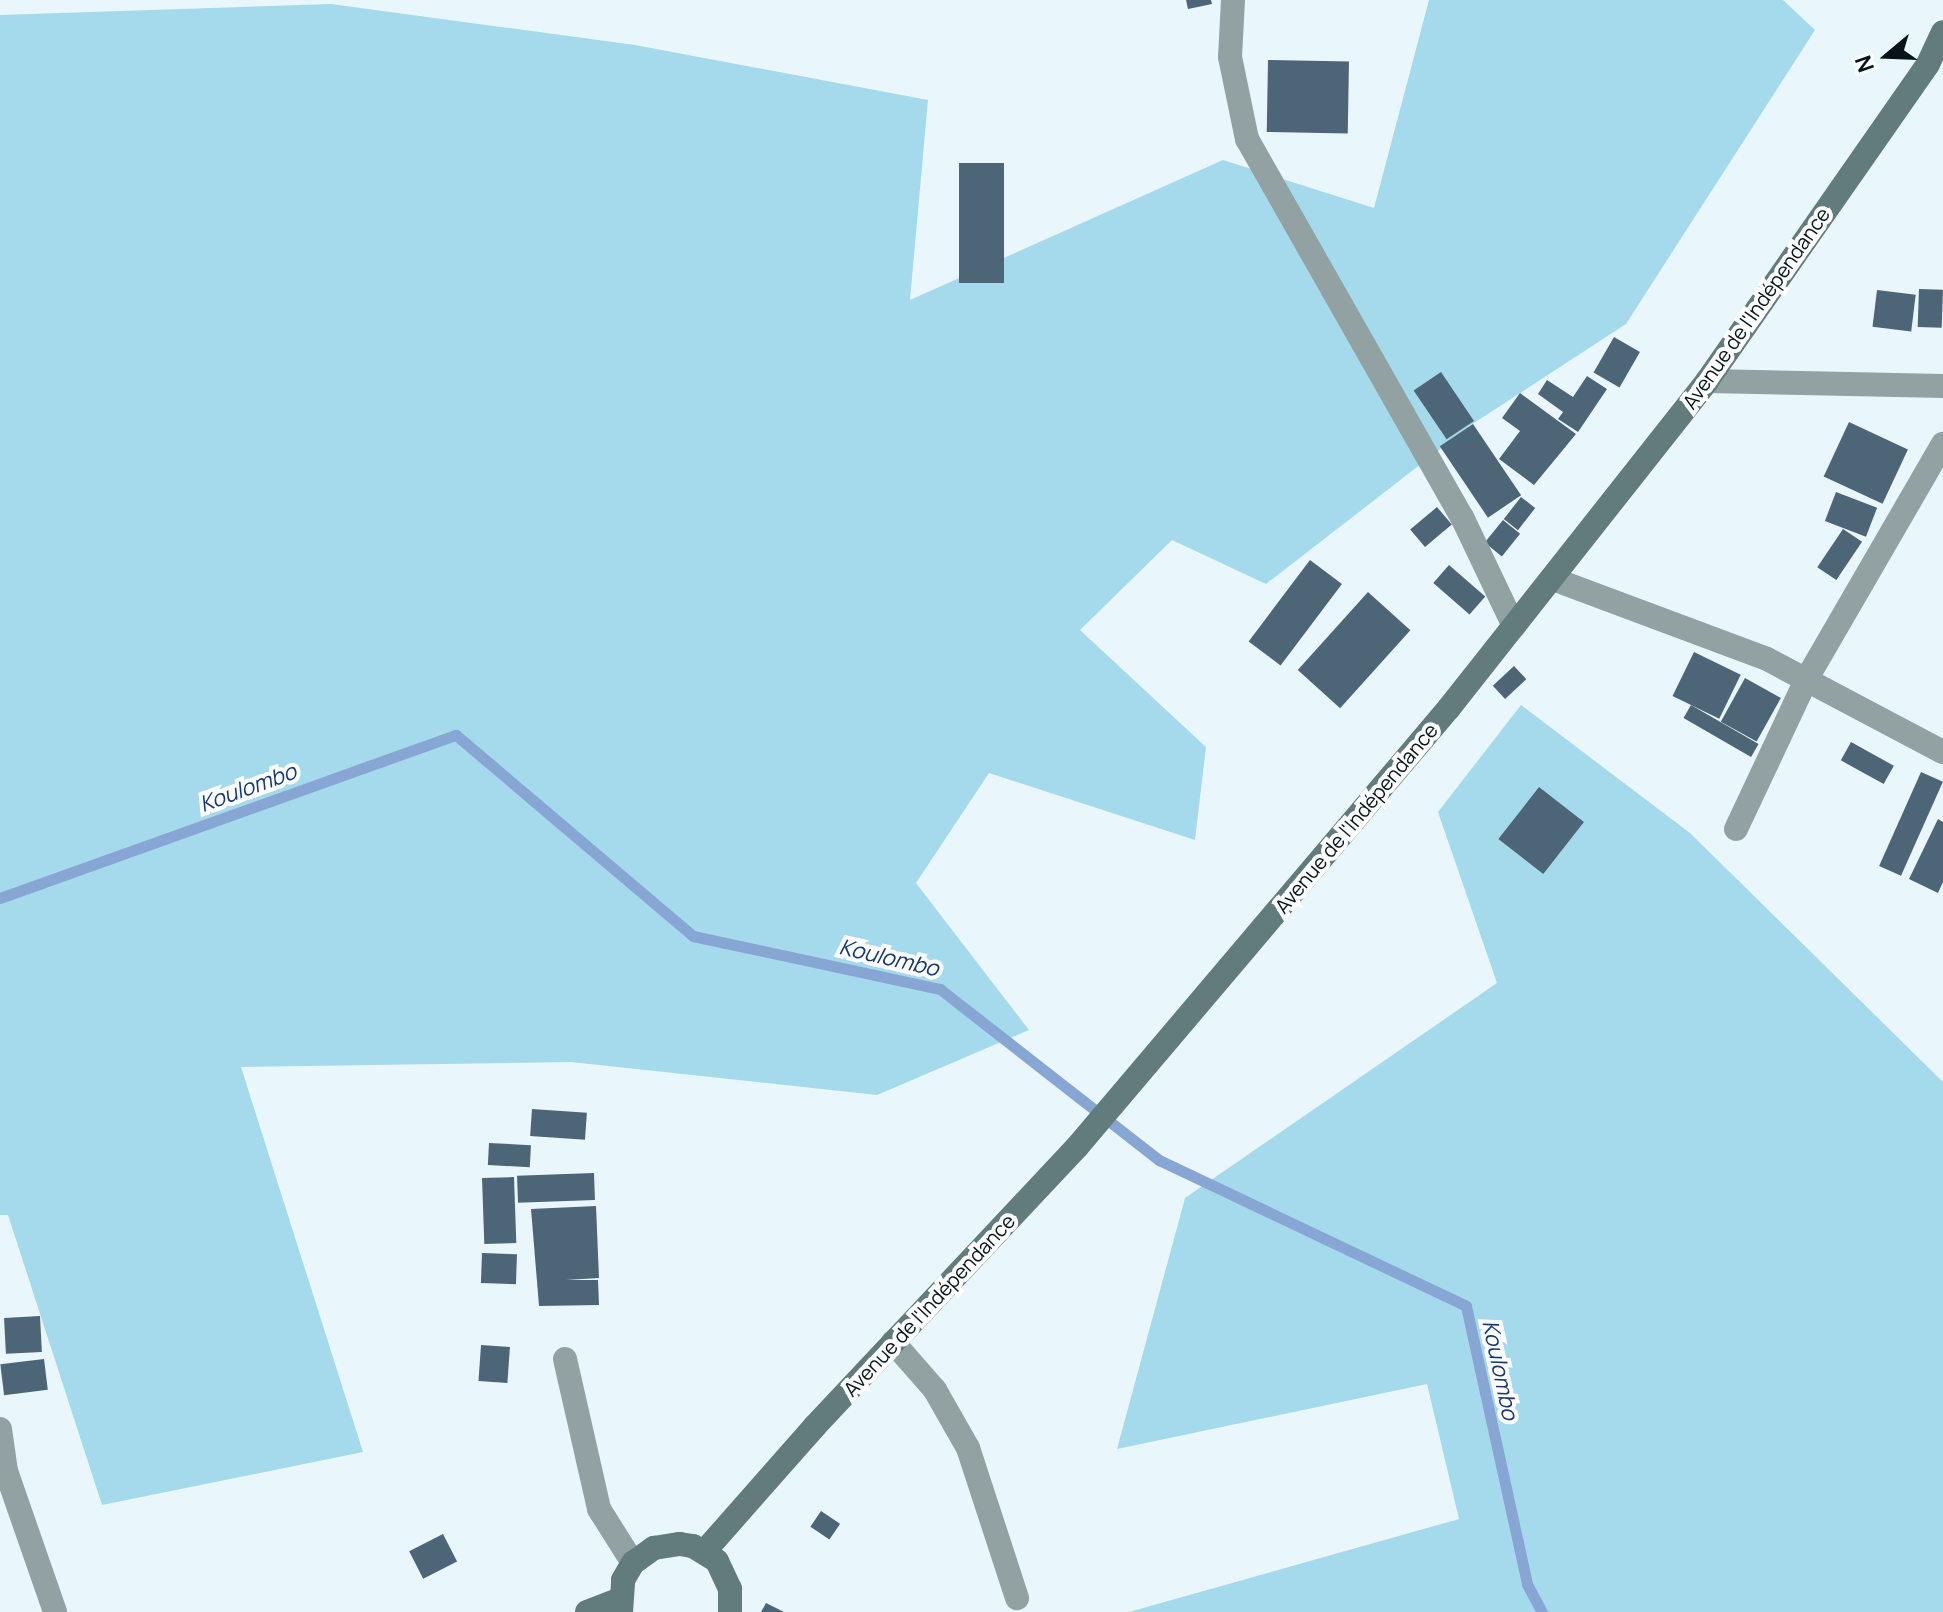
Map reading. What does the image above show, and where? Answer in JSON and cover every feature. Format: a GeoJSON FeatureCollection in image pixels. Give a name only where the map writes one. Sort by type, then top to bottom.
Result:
{"type":"FeatureCollection","features":[{"type":"Feature","properties":{"kind":"street"},"geometry":{"type":"LineString","coordinates":[[1233,0],[1230,57],[1247,139],[1462,517],[1514,626]]}},
{"type":"Feature","properties":{"kind":"street","name":"Avenue de l'Indépendance"},"geometry":{"type":"LineString","coordinates":[[704,1552],[893,1342],[1077,1147],[1449,708],[1707,381],[1936,64],[1943,32]]}},
{"type":"Feature","properties":{"kind":"street"},"geometry":{"type":"LineString","coordinates":[[1707,381],[1943,386]]}},
{"type":"Feature","properties":{"kind":"street"},"geometry":{"type":"LineString","coordinates":[[1736,829],[1806,680],[1943,444]]}},
{"type":"Feature","properties":{"kind":"street"},"geometry":{"type":"LineString","coordinates":[[1553,579],[1767,659],[1943,752]]}},
{"type":"Feature","properties":{"kind":"street"},"geometry":{"type":"LineString","coordinates":[[893,1342],[935,1390],[968,1448],[1017,1598]]}},
{"type":"Feature","properties":{"kind":"street"},"geometry":{"type":"LineString","coordinates":[[565,1359],[599,1509],[633,1563]]}},
{"type":"Feature","properties":{"kind":"street"},"geometry":{"type":"LineString","coordinates":[[0,1429],[6,1471],[55,1612]]}},
{"type":"Feature","properties":{"kind":"street"},"geometry":{"type":"LineString","coordinates":[[587,1612],[620,1606],[623,1580],[633,1563],[654,1548],[667,1544],[693,1546],[704,1552],[726,1574],[730,1589],[730,1612]]}},
{"type":"Feature","properties":{"kind":"shaded area"},"geometry":{"type":"Polygon","coordinates":[[[1429,0],[1783,0],[1815,30],[1626,324],[1474,423],[1266,584],[1172,540],[1080,630],[1206,747],[1195,840],[989,773],[916,883],[1029,1030],[877,1095],[571,1062],[241,1067],[363,1452],[102,1505],[8,1215],[0,1215],[0,15],[331,4],[635,45],[928,100],[910,300],[1223,160],[1374,208],[1429,0]]]}},
{"type":"Feature","properties":{"kind":"shaded area"},"geometry":{"type":"Polygon","coordinates":[[[1521,705],[1690,833],[1943,1082],[1943,1612],[1129,1612],[1459,1519],[1427,1384],[1117,1449],[1185,1198],[1497,983],[1438,812],[1521,705]]]}},
{"type":"Feature","properties":{"kind":"building"},"geometry":{"type":"Polygon","coordinates":[[[1186,0],[1211,0],[1212,4],[1188,9],[1186,0]]]}},
{"type":"Feature","properties":{"kind":"building"},"geometry":{"type":"Polygon","coordinates":[[[1268,60],[1349,61],[1348,133],[1267,132],[1268,60]]]}},
{"type":"Feature","properties":{"kind":"building"},"geometry":{"type":"Polygon","coordinates":[[[959,163],[1004,163],[1004,283],[959,283],[959,163]]]}},
{"type":"Feature","properties":{"kind":"building"},"geometry":{"type":"Polygon","coordinates":[[[1919,289],[1943,290],[1942,328],[1918,327],[1919,289]]]}},
{"type":"Feature","properties":{"kind":"building"},"geometry":{"type":"Polygon","coordinates":[[[1877,290],[1916,295],[1911,331],[1872,327],[1877,290]]]}},
{"type":"Feature","properties":{"kind":"building"},"geometry":{"type":"Polygon","coordinates":[[[1614,337],[1640,352],[1619,388],[1594,373],[1614,337]]]}},
{"type":"Feature","properties":{"kind":"building"},"geometry":{"type":"Polygon","coordinates":[[[1441,372],[1474,421],[1447,439],[1414,390],[1441,372]]]}},
{"type":"Feature","properties":{"kind":"building"},"geometry":{"type":"Polygon","coordinates":[[[1587,376],[1607,389],[1578,432],[1558,419],[1563,412],[1538,394],[1547,380],[1573,397],[1587,376]]]}},
{"type":"Feature","properties":{"kind":"building"},"geometry":{"type":"Polygon","coordinates":[[[1520,393],[1576,434],[1534,485],[1499,459],[1520,431],[1502,418],[1520,393]]]}},
{"type":"Feature","properties":{"kind":"building"},"geometry":{"type":"Polygon","coordinates":[[[1849,422],[1908,449],[1883,504],[1824,476],[1849,422]]]}},
{"type":"Feature","properties":{"kind":"building"},"geometry":{"type":"Polygon","coordinates":[[[1473,424],[1521,495],[1488,518],[1440,446],[1473,424]]]}},
{"type":"Feature","properties":{"kind":"building"},"geometry":{"type":"Polygon","coordinates":[[[1836,492],[1877,508],[1866,537],[1825,521],[1836,492]]]}},
{"type":"Feature","properties":{"kind":"building"},"geometry":{"type":"Polygon","coordinates":[[[1521,497],[1535,508],[1518,530],[1504,519],[1521,497]]]}},
{"type":"Feature","properties":{"kind":"building"},"geometry":{"type":"Polygon","coordinates":[[[1437,507],[1452,525],[1425,547],[1410,529],[1437,507]]]}},
{"type":"Feature","properties":{"kind":"building"},"geometry":{"type":"Polygon","coordinates":[[[1503,520],[1520,534],[1502,556],[1485,543],[1503,520]]]}},
{"type":"Feature","properties":{"kind":"building"},"geometry":{"type":"Polygon","coordinates":[[[1843,529],[1862,542],[1836,580],[1817,567],[1843,529]]]}},
{"type":"Feature","properties":{"kind":"building"},"geometry":{"type":"Polygon","coordinates":[[[1310,560],[1342,584],[1281,666],[1249,641],[1310,560]]]}},
{"type":"Feature","properties":{"kind":"building"},"geometry":{"type":"Polygon","coordinates":[[[1449,565],[1485,596],[1469,615],[1433,583],[1449,565]]]}},
{"type":"Feature","properties":{"kind":"building"},"geometry":{"type":"Polygon","coordinates":[[[1368,592],[1410,630],[1340,708],[1298,670],[1368,592]]]}},
{"type":"Feature","properties":{"kind":"building"},"geometry":{"type":"Polygon","coordinates":[[[1694,652],[1741,675],[1719,719],[1673,696],[1694,652]]]}},
{"type":"Feature","properties":{"kind":"building"},"geometry":{"type":"Polygon","coordinates":[[[1514,666],[1526,679],[1505,699],[1493,686],[1514,666]]]}},
{"type":"Feature","properties":{"kind":"building"},"geometry":{"type":"Polygon","coordinates":[[[1745,678],[1781,698],[1757,742],[1721,722],[1745,678]]]}},
{"type":"Feature","properties":{"kind":"building"},"geometry":{"type":"Polygon","coordinates":[[[1691,705],[1759,744],[1751,757],[1684,718],[1691,705]]]}},
{"type":"Feature","properties":{"kind":"building"},"geometry":{"type":"Polygon","coordinates":[[[1851,742],[1894,766],[1884,784],[1841,760],[1851,742]]]}},
{"type":"Feature","properties":{"kind":"building"},"geometry":{"type":"Polygon","coordinates":[[[1921,772],[1943,782],[1901,876],[1879,866],[1921,772]]]}},
{"type":"Feature","properties":{"kind":"building"},"geometry":{"type":"Polygon","coordinates":[[[1539,787],[1584,822],[1543,874],[1498,839],[1539,787]]]}},
{"type":"Feature","properties":{"kind":"building"},"geometry":{"type":"Polygon","coordinates":[[[1938,819],[1943,822],[1943,882],[1938,893],[1909,879],[1938,819]]]}},
{"type":"Feature","properties":{"kind":"building"},"geometry":{"type":"Polygon","coordinates":[[[532,1109],[587,1113],[585,1140],[530,1136],[532,1109]]]}},
{"type":"Feature","properties":{"kind":"building"},"geometry":{"type":"Polygon","coordinates":[[[489,1143],[531,1145],[530,1167],[488,1165],[489,1143]]]}},
{"type":"Feature","properties":{"kind":"building"},"geometry":{"type":"Polygon","coordinates":[[[594,1173],[595,1200],[518,1203],[517,1176],[594,1173]]]}},
{"type":"Feature","properties":{"kind":"building"},"geometry":{"type":"Polygon","coordinates":[[[514,1177],[516,1243],[484,1244],[482,1178],[514,1177]]]}},
{"type":"Feature","properties":{"kind":"building"},"geometry":{"type":"Polygon","coordinates":[[[596,1206],[599,1278],[566,1280],[598,1280],[599,1305],[539,1306],[531,1209],[596,1206]]]}},
{"type":"Feature","properties":{"kind":"building"},"geometry":{"type":"Polygon","coordinates":[[[482,1253],[517,1254],[516,1284],[481,1283],[482,1253]]]}},
{"type":"Feature","properties":{"kind":"building"},"geometry":{"type":"Polygon","coordinates":[[[40,1316],[42,1352],[6,1354],[4,1318],[40,1316]]]}},
{"type":"Feature","properties":{"kind":"building"},"geometry":{"type":"Polygon","coordinates":[[[481,1345],[510,1347],[507,1383],[478,1381],[481,1345]]]}},
{"type":"Feature","properties":{"kind":"building"},"geometry":{"type":"Polygon","coordinates":[[[44,1359],[48,1390],[4,1395],[0,1364],[44,1359]]]}},
{"type":"Feature","properties":{"kind":"building"},"geometry":{"type":"Polygon","coordinates":[[[821,1511],[840,1524],[829,1540],[810,1527],[821,1511]]]}},
{"type":"Feature","properties":{"kind":"building"},"geometry":{"type":"Polygon","coordinates":[[[443,1534],[457,1562],[423,1579],[409,1551],[443,1534]]]}},
{"type":"Feature","properties":{"kind":"building"},"geometry":{"type":"Polygon","coordinates":[[[766,1603],[784,1612],[761,1612],[766,1603]]]}},
{"type":"Feature","properties":{"kind":"waterway","name":"Koulombo"},"geometry":{"type":"LineString","coordinates":[[0,898],[456,735],[693,936],[940,989],[1159,1160],[1466,1306],[1527,1584],[1542,1612]]}}]}
